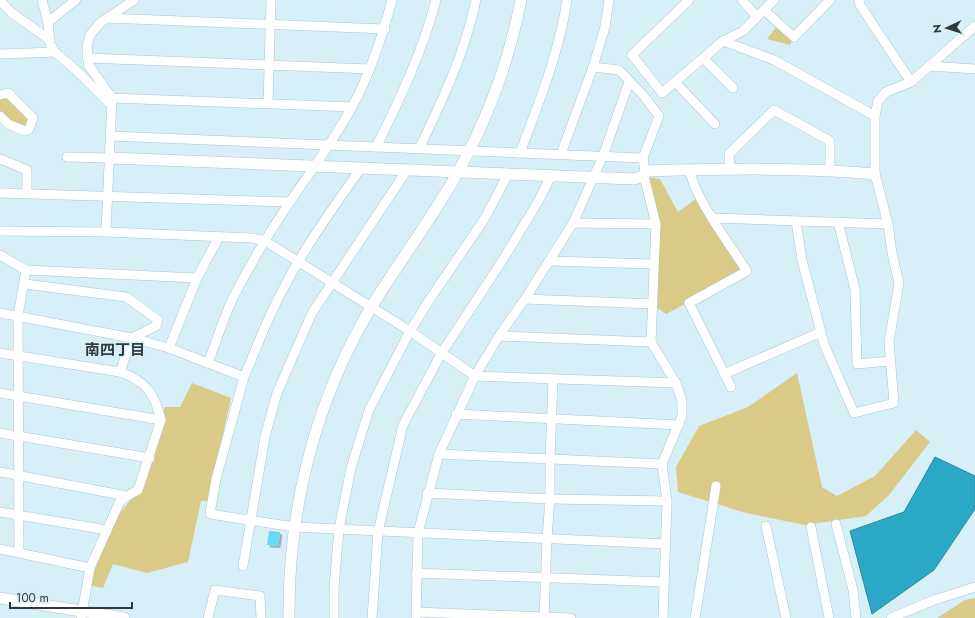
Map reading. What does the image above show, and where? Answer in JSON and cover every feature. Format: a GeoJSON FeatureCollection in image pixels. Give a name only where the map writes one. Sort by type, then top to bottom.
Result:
{"type":"FeatureCollection","features":[{"type":"Feature","properties":{"kind":"street"},"geometry":{"type":"LineString","coordinates":[[42,0],[48,22],[50,40],[55,52],[111,101],[352,107]]}},
{"type":"Feature","properties":{"kind":"street"},"geometry":{"type":"LineString","coordinates":[[48,22],[76,0]]}},
{"type":"Feature","properties":{"kind":"street"},"geometry":{"type":"LineString","coordinates":[[106,232],[111,136],[111,101],[89,66],[87,46],[90,35],[100,23],[134,0]]}},
{"type":"Feature","properties":{"kind":"street"},"geometry":{"type":"LineString","coordinates":[[268,104],[271,0]]}},
{"type":"Feature","properties":{"kind":"street"},"geometry":{"type":"LineString","coordinates":[[208,363],[232,301],[265,240],[289,202],[315,167],[352,107],[370,69],[385,29],[392,0]]}},
{"type":"Feature","properties":{"kind":"street"},"geometry":{"type":"LineString","coordinates":[[376,148],[401,100],[427,35],[436,0]]}},
{"type":"Feature","properties":{"kind":"street"},"geometry":{"type":"LineString","coordinates":[[419,149],[440,106],[462,52],[476,0]]}},
{"type":"Feature","properties":{"kind":"street"},"geometry":{"type":"LineString","coordinates":[[289,618],[290,568],[294,527],[301,487],[324,407],[336,374],[371,308],[441,201],[469,151],[498,82],[509,51],[521,0]]}},
{"type":"Feature","properties":{"kind":"street"},"geometry":{"type":"LineString","coordinates":[[520,153],[563,26],[567,0]]}},
{"type":"Feature","properties":{"kind":"street"},"geometry":{"type":"LineString","coordinates":[[561,154],[593,67],[605,27],[609,0]]}},
{"type":"Feature","properties":{"kind":"street"},"geometry":{"type":"LineString","coordinates":[[688,0],[632,55],[662,93],[723,41],[743,31],[774,0]]}},
{"type":"Feature","properties":{"kind":"street"},"geometry":{"type":"LineString","coordinates":[[742,0],[794,37],[830,0]]}},
{"type":"Feature","properties":{"kind":"street"},"geometry":{"type":"LineString","coordinates":[[859,0],[860,5],[911,82]]}},
{"type":"Feature","properties":{"kind":"street"},"geometry":{"type":"LineString","coordinates":[[0,1],[12,13],[50,40]]}},
{"type":"Feature","properties":{"kind":"street"},"geometry":{"type":"LineString","coordinates":[[107,18],[385,29]]}},
{"type":"Feature","properties":{"kind":"street"},"geometry":{"type":"LineString","coordinates":[[796,221],[802,260],[824,344],[854,413],[894,403],[889,342],[899,283],[892,253],[888,224],[875,174],[875,116],[878,101],[886,92],[911,82],[975,26]]}},
{"type":"Feature","properties":{"kind":"street"},"geometry":{"type":"LineString","coordinates":[[723,41],[774,60],[875,116]]}},
{"type":"Feature","properties":{"kind":"street"},"geometry":{"type":"LineString","coordinates":[[0,54],[55,52]]}},
{"type":"Feature","properties":{"kind":"street"},"geometry":{"type":"LineString","coordinates":[[88,58],[370,69]]}},
{"type":"Feature","properties":{"kind":"street"},"geometry":{"type":"LineString","coordinates":[[703,58],[733,88]]}},
{"type":"Feature","properties":{"kind":"street"},"geometry":{"type":"LineString","coordinates":[[928,66],[975,68]]}},
{"type":"Feature","properties":{"kind":"street"},"geometry":{"type":"LineString","coordinates":[[593,67],[619,70],[643,95],[659,116],[643,158],[644,173],[656,224],[651,342],[676,383],[682,400],[682,416],[662,464],[668,501],[663,618]]}},
{"type":"Feature","properties":{"kind":"street"},"geometry":{"type":"LineString","coordinates":[[571,618],[416,615],[418,533],[427,493],[439,454],[456,414],[474,376],[499,336],[526,299],[573,223],[603,156],[629,82]]}},
{"type":"Feature","properties":{"kind":"street"},"geometry":{"type":"LineString","coordinates":[[674,82],[715,124]]}},
{"type":"Feature","properties":{"kind":"street"},"geometry":{"type":"LineString","coordinates":[[0,95],[8,93],[33,118],[29,129],[25,131],[14,128],[0,116]]}},
{"type":"Feature","properties":{"kind":"street"},"geometry":{"type":"LineString","coordinates":[[730,170],[729,154],[774,110],[830,141],[830,170]]}},
{"type":"Feature","properties":{"kind":"street"},"geometry":{"type":"LineString","coordinates":[[111,136],[643,158]]}},
{"type":"Feature","properties":{"kind":"street"},"geometry":{"type":"LineString","coordinates":[[67,157],[634,179],[644,173],[690,170],[830,170],[875,174]]}},
{"type":"Feature","properties":{"kind":"street"},"geometry":{"type":"LineString","coordinates":[[0,159],[28,170],[27,193]]}},
{"type":"Feature","properties":{"kind":"street"},"geometry":{"type":"LineString","coordinates":[[361,168],[322,224],[269,317],[244,377],[216,479],[210,514],[294,527],[339,530],[665,544]]}},
{"type":"Feature","properties":{"kind":"street"},"geometry":{"type":"LineString","coordinates":[[243,566],[265,437],[277,393],[312,314],[407,170]]}},
{"type":"Feature","properties":{"kind":"street"},"geometry":{"type":"LineString","coordinates":[[690,170],[691,180],[713,218],[748,271],[689,303],[731,387]]}},
{"type":"Feature","properties":{"kind":"street"},"geometry":{"type":"LineString","coordinates":[[334,618],[334,587],[339,530],[351,468],[369,410],[410,331],[485,218],[508,174]]}},
{"type":"Feature","properties":{"kind":"street"},"geometry":{"type":"LineString","coordinates":[[372,618],[378,532],[403,424],[442,354],[504,258],[539,200],[551,176]]}},
{"type":"Feature","properties":{"kind":"street"},"geometry":{"type":"LineString","coordinates":[[0,193],[108,195],[289,202]]}},
{"type":"Feature","properties":{"kind":"street"},"geometry":{"type":"LineString","coordinates":[[713,218],[888,224]]}},
{"type":"Feature","properties":{"kind":"street"},"geometry":{"type":"LineString","coordinates":[[838,222],[855,289],[857,364],[890,361]]}},
{"type":"Feature","properties":{"kind":"street"},"geometry":{"type":"LineString","coordinates":[[573,223],[656,224]]}},
{"type":"Feature","properties":{"kind":"street"},"geometry":{"type":"LineString","coordinates":[[0,232],[106,232],[265,240],[371,308],[410,331],[474,376],[676,383]]}},
{"type":"Feature","properties":{"kind":"street"},"geometry":{"type":"LineString","coordinates":[[169,348],[197,278],[219,237]]}},
{"type":"Feature","properties":{"kind":"street"},"geometry":{"type":"LineString","coordinates":[[0,255],[26,270],[197,278]]}},
{"type":"Feature","properties":{"kind":"street"},"geometry":{"type":"LineString","coordinates":[[550,261],[654,264]]}},
{"type":"Feature","properties":{"kind":"street"},"geometry":{"type":"LineString","coordinates":[[19,552],[17,436],[18,316],[25,284],[26,270]]}},
{"type":"Feature","properties":{"kind":"street"},"geometry":{"type":"LineString","coordinates":[[25,284],[126,298],[158,320],[156,326],[132,338],[120,372]]}},
{"type":"Feature","properties":{"kind":"street"},"geometry":{"type":"LineString","coordinates":[[526,299],[653,304]]}},
{"type":"Feature","properties":{"kind":"street"},"geometry":{"type":"LineString","coordinates":[[0,313],[132,338],[169,348],[244,377]]}},
{"type":"Feature","properties":{"kind":"street"},"geometry":{"type":"LineString","coordinates":[[724,374],[821,332]]}},
{"type":"Feature","properties":{"kind":"street"},"geometry":{"type":"LineString","coordinates":[[499,336],[651,342]]}},
{"type":"Feature","properties":{"kind":"street"},"geometry":{"type":"LineString","coordinates":[[0,353],[120,372],[133,377],[149,389],[158,406],[161,420],[150,458],[138,490],[120,501],[90,568],[81,614]]}},
{"type":"Feature","properties":{"kind":"street"},"geometry":{"type":"LineString","coordinates":[[544,617],[550,499],[551,420],[554,379]]}},
{"type":"Feature","properties":{"kind":"street"},"geometry":{"type":"LineString","coordinates":[[0,393],[161,420]]}},
{"type":"Feature","properties":{"kind":"street"},"geometry":{"type":"LineString","coordinates":[[456,414],[551,420],[679,425]]}},
{"type":"Feature","properties":{"kind":"street"},"geometry":{"type":"LineString","coordinates":[[0,433],[150,458]]}},
{"type":"Feature","properties":{"kind":"street"},"geometry":{"type":"LineString","coordinates":[[439,454],[662,464]]}},
{"type":"Feature","properties":{"kind":"street"},"geometry":{"type":"LineString","coordinates":[[0,472],[127,496]]}},
{"type":"Feature","properties":{"kind":"street"},"geometry":{"type":"LineString","coordinates":[[695,618],[716,486]]}},
{"type":"Feature","properties":{"kind":"street"},"geometry":{"type":"LineString","coordinates":[[427,493],[550,499],[668,501]]}},
{"type":"Feature","properties":{"kind":"street"},"geometry":{"type":"LineString","coordinates":[[0,512],[107,530]]}},
{"type":"Feature","properties":{"kind":"street"},"geometry":{"type":"LineString","coordinates":[[836,524],[853,590],[856,618]]}},
{"type":"Feature","properties":{"kind":"street"},"geometry":{"type":"LineString","coordinates":[[766,526],[786,618]]}},
{"type":"Feature","properties":{"kind":"street"},"geometry":{"type":"LineString","coordinates":[[811,528],[829,618]]}},
{"type":"Feature","properties":{"kind":"street"},"geometry":{"type":"LineString","coordinates":[[0,549],[90,568]]}},
{"type":"Feature","properties":{"kind":"street"},"geometry":{"type":"LineString","coordinates":[[416,573],[664,582]]}},
{"type":"Feature","properties":{"kind":"street"},"geometry":{"type":"LineString","coordinates":[[891,618],[934,600],[975,587]]}},
{"type":"Feature","properties":{"kind":"street"},"geometry":{"type":"LineString","coordinates":[[208,618],[215,590],[260,596],[261,618]]}},
{"type":"Feature","properties":{"kind":"street"},"geometry":{"type":"LineString","coordinates":[[0,598],[81,614],[124,618]]}},
{"type":"Feature","properties":{"kind":"shaded area"},"geometry":{"type":"Polygon","coordinates":[[[777,26],[792,41],[790,45],[767,39],[777,26]]]}},
{"type":"Feature","properties":{"kind":"shaded area"},"geometry":{"type":"Polygon","coordinates":[[[9,96],[28,115],[28,125],[20,127],[12,125],[0,113],[0,98],[9,96]]]}},
{"type":"Feature","properties":{"kind":"shaded area"},"geometry":{"type":"Polygon","coordinates":[[[648,177],[660,179],[678,212],[697,198],[745,273],[666,314],[657,308],[658,244],[648,177]]]}},
{"type":"Feature","properties":{"kind":"shaded area"},"geometry":{"type":"Polygon","coordinates":[[[797,373],[822,487],[837,496],[875,476],[916,430],[930,442],[889,495],[866,516],[805,525],[746,513],[678,492],[676,467],[699,426],[748,407],[797,373]]]}},
{"type":"Feature","properties":{"kind":"shaded area"},"geometry":{"type":"Polygon","coordinates":[[[192,383],[231,398],[208,501],[201,501],[188,562],[147,573],[113,564],[103,588],[88,585],[107,530],[138,490],[165,407],[180,407],[192,383]]]}},
{"type":"Feature","properties":{"kind":"shaded area"},"geometry":{"type":"Polygon","coordinates":[[[975,598],[975,618],[937,618],[965,600],[975,598]]]}},
{"type":"Feature","properties":{"kind":"water"},"geometry":{"type":"Polygon","coordinates":[[[935,457],[975,476],[975,509],[934,570],[872,614],[850,531],[904,512],[935,457]]]}},
{"type":"Feature","properties":{"kind":"building"},"geometry":{"type":"Polygon","coordinates":[[[269,531],[280,532],[278,546],[267,545],[269,531]]]}},
{"type":"Feature","properties":{"kind":"district","name":"南四丁目"},"geometry":{"type":"Point","coordinates":[115,350]}}]}
